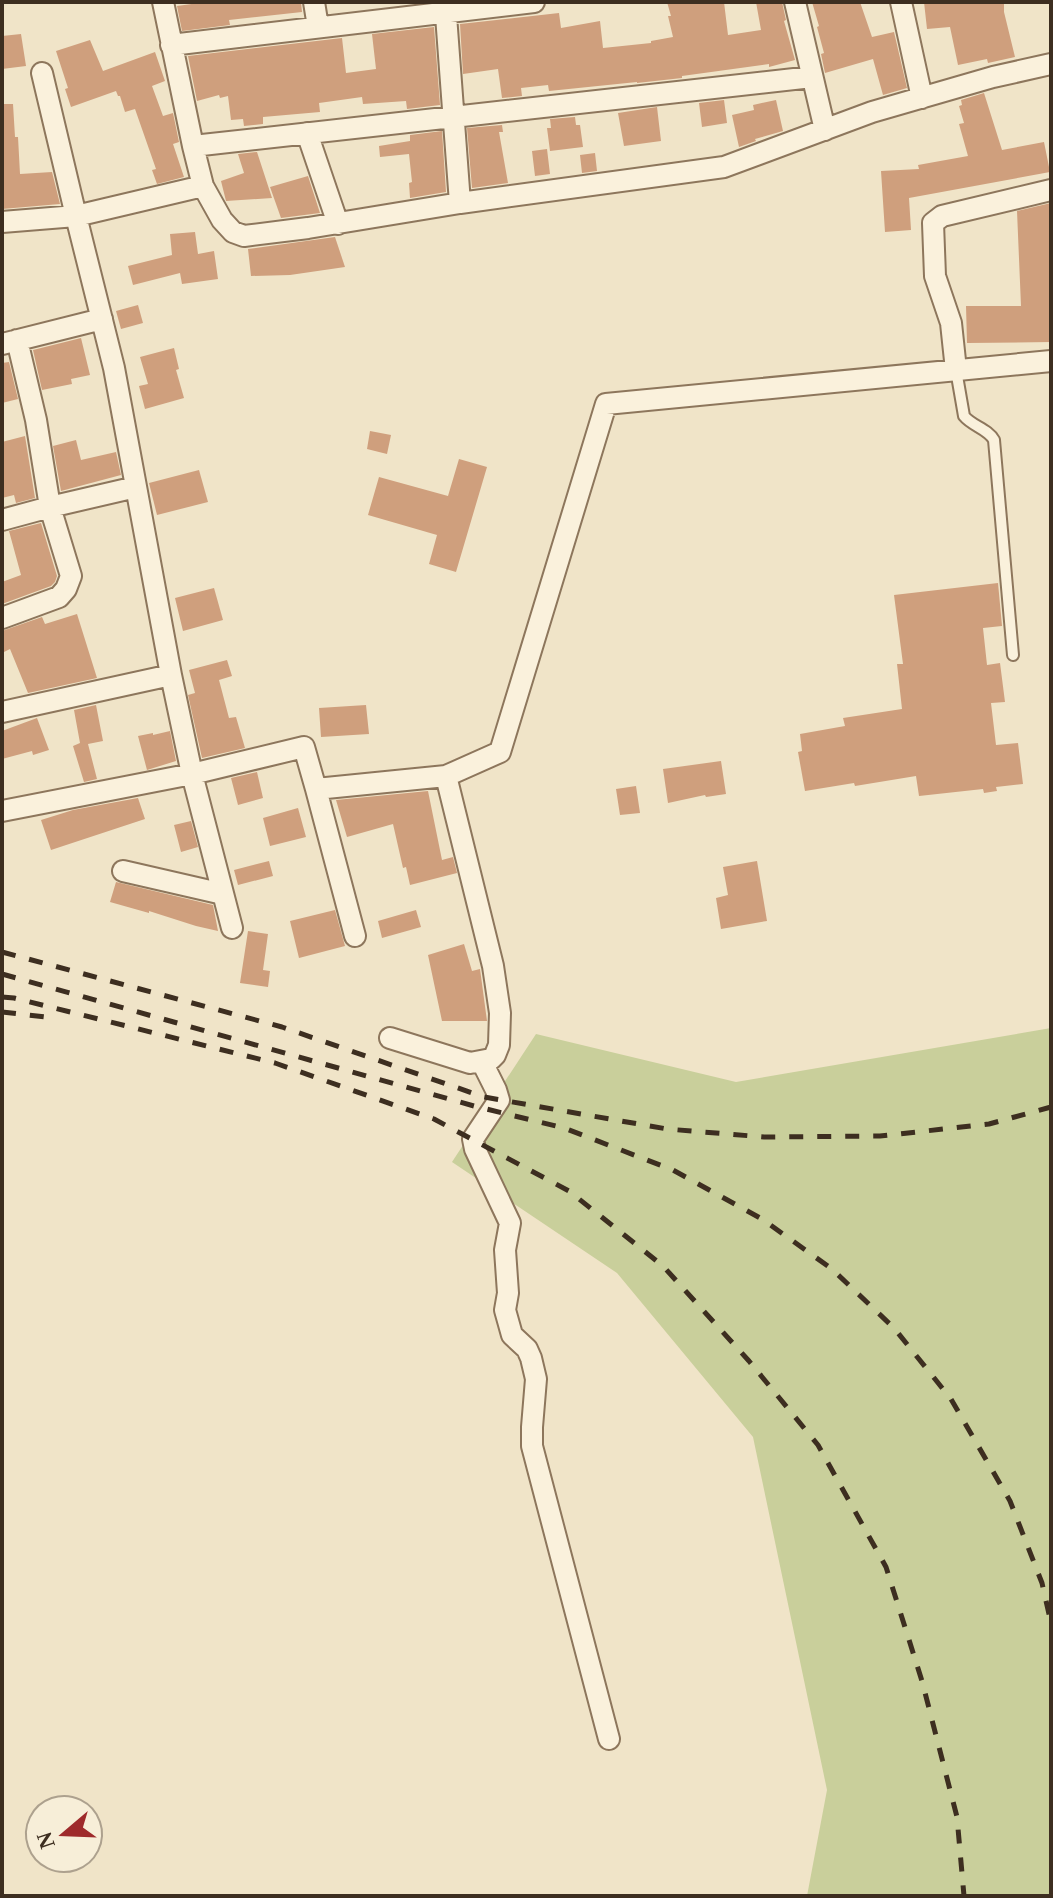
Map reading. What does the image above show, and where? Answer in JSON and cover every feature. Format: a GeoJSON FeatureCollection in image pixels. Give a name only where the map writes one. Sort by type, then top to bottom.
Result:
{"type":"FeatureCollection","features":[{"type":"Feature","properties":{"kind":"street"},"geometry":{"type":"LineString","coordinates":[[163,2],[203,186],[222,220],[233,232],[244,236],[724,167],[872,112],[993,77],[1051,64]]}},
{"type":"Feature","properties":{"kind":"street"},"geometry":{"type":"LineString","coordinates":[[314,2],[318,27]]}},
{"type":"Feature","properties":{"kind":"street"},"geometry":{"type":"LineString","coordinates":[[171,45],[446,7],[534,2]]}},
{"type":"Feature","properties":{"kind":"street"},"geometry":{"type":"LineString","coordinates":[[795,2],[825,130]]}},
{"type":"Feature","properties":{"kind":"street"},"geometry":{"type":"LineString","coordinates":[[901,2],[922,98]]}},
{"type":"Feature","properties":{"kind":"street"},"geometry":{"type":"LineString","coordinates":[[446,7],[460,203]]}},
{"type":"Feature","properties":{"kind":"street"},"geometry":{"type":"LineString","coordinates":[[42,73],[114,368],[171,675],[192,774],[232,928]]}},
{"type":"Feature","properties":{"kind":"street"},"geometry":{"type":"LineString","coordinates":[[193,146],[812,77]]}},
{"type":"Feature","properties":{"kind":"street"},"geometry":{"type":"LineString","coordinates":[[307,133],[338,224]]}},
{"type":"Feature","properties":{"kind":"street"},"geometry":{"type":"LineString","coordinates":[[2,222],[76,216],[203,186]]}},
{"type":"Feature","properties":{"kind":"street"},"geometry":{"type":"LineString","coordinates":[[956,370],[951,323],[935,276],[933,223],[942,216],[1051,190]]}},
{"type":"Feature","properties":{"kind":"street"},"geometry":{"type":"LineString","coordinates":[[2,618],[59,597],[71,576],[50,507],[36,420],[10,342],[102,319]]}},
{"type":"Feature","properties":{"kind":"street"},"geometry":{"type":"LineString","coordinates":[[316,789],[446,776],[500,752],[606,404],[1051,361]]}},
{"type":"Feature","properties":{"kind":"street"},"geometry":{"type":"LineString","coordinates":[[2,520],[136,487]]}},
{"type":"Feature","properties":{"kind":"street"},"geometry":{"type":"LineString","coordinates":[[2,712],[171,675]]}},
{"type":"Feature","properties":{"kind":"street"},"geometry":{"type":"LineString","coordinates":[[2,811],[192,774],[304,747],[355,936]]}},
{"type":"Feature","properties":{"kind":"street"},"geometry":{"type":"LineString","coordinates":[[390,1038],[470,1063],[482,1062],[495,1055],[499,1045],[500,1013],[484,927],[446,776]]}},
{"type":"Feature","properties":{"kind":"street"},"geometry":{"type":"LineString","coordinates":[[123,871],[223,894]]}},
{"type":"Feature","properties":{"kind":"street"},"geometry":{"type":"LineString","coordinates":[[482,1062],[499,1100],[473,1139],[474,1145],[510,1223],[505,1250],[508,1293],[505,1310],[512,1335],[527,1349],[536,1379],[532,1446],[609,1739]]}},
{"type":"Feature","properties":{"kind":"lane"},"geometry":{"type":"LineString","coordinates":[[956,370],[964,416],[994,440],[1013,655]]}},
{"type":"Feature","properties":{"kind":"green space"},"geometry":{"type":"Polygon","coordinates":[[[1051,1028],[1051,1896],[807,1896],[827,1790],[753,1437],[617,1273],[452,1162],[536,1034],[736,1082],[1051,1028]]]}},
{"type":"Feature","properties":{"kind":"building"},"geometry":{"type":"Polygon","coordinates":[[[206,2],[301,2],[302,12],[229,20],[230,25],[182,31],[177,6],[206,2]]]}},
{"type":"Feature","properties":{"kind":"building"},"geometry":{"type":"Polygon","coordinates":[[[667,2],[724,2],[728,35],[761,30],[756,2],[782,2],[795,60],[769,67],[769,64],[637,83],[549,91],[548,85],[521,88],[522,96],[502,98],[498,69],[463,74],[460,24],[559,13],[561,28],[600,21],[603,48],[651,43],[673,37],[667,2]]]}},
{"type":"Feature","properties":{"kind":"building"},"geometry":{"type":"Polygon","coordinates":[[[812,2],[860,2],[872,37],[894,32],[907,88],[883,95],[873,59],[825,73],[821,54],[824,53],[812,2]]]}},
{"type":"Feature","properties":{"kind":"building"},"geometry":{"type":"Polygon","coordinates":[[[924,2],[1004,2],[1015,57],[958,65],[950,27],[927,29],[924,2]]]}},
{"type":"Feature","properties":{"kind":"building"},"geometry":{"type":"Polygon","coordinates":[[[434,27],[440,105],[407,109],[406,101],[363,104],[362,97],[319,103],[320,112],[263,117],[263,124],[244,126],[243,119],[231,120],[228,96],[220,98],[219,95],[197,101],[188,56],[342,38],[346,73],[376,69],[372,34],[434,27]]]}},
{"type":"Feature","properties":{"kind":"building"},"geometry":{"type":"Polygon","coordinates":[[[21,34],[26,66],[2,69],[2,36],[21,34]]]}},
{"type":"Feature","properties":{"kind":"building"},"geometry":{"type":"Polygon","coordinates":[[[90,40],[103,71],[155,52],[165,81],[152,86],[163,116],[173,113],[179,142],[173,144],[184,177],[157,184],[152,170],[156,169],[135,109],[125,112],[116,91],[71,107],[56,51],[90,40]]]}},
{"type":"Feature","properties":{"kind":"building"},"geometry":{"type":"Polygon","coordinates":[[[984,93],[1002,150],[1044,142],[1050,172],[909,198],[911,230],[885,232],[881,171],[919,169],[918,165],[968,156],[959,124],[964,123],[959,106],[962,105],[961,100],[984,93]]]}},
{"type":"Feature","properties":{"kind":"building"},"geometry":{"type":"Polygon","coordinates":[[[724,100],[727,123],[702,127],[699,103],[724,100]]]}},
{"type":"Feature","properties":{"kind":"building"},"geometry":{"type":"Polygon","coordinates":[[[776,100],[783,131],[739,147],[732,115],[754,110],[753,105],[776,100]]]}},
{"type":"Feature","properties":{"kind":"building"},"geometry":{"type":"Polygon","coordinates":[[[2,104],[13,104],[20,174],[52,172],[60,204],[2,209],[2,104]]]}},
{"type":"Feature","properties":{"kind":"building"},"geometry":{"type":"Polygon","coordinates":[[[657,107],[661,141],[624,146],[618,113],[657,107]]]}},
{"type":"Feature","properties":{"kind":"building"},"geometry":{"type":"Polygon","coordinates":[[[575,117],[576,125],[580,125],[583,147],[550,151],[547,128],[551,128],[550,119],[575,117]]]}},
{"type":"Feature","properties":{"kind":"building"},"geometry":{"type":"Polygon","coordinates":[[[502,125],[503,132],[499,132],[508,183],[472,188],[467,128],[502,125]]]}},
{"type":"Feature","properties":{"kind":"building"},"geometry":{"type":"Polygon","coordinates":[[[442,131],[446,192],[410,198],[409,154],[380,157],[379,146],[410,141],[410,135],[442,131]]]}},
{"type":"Feature","properties":{"kind":"building"},"geometry":{"type":"Polygon","coordinates":[[[547,149],[550,174],[535,176],[532,151],[547,149]]]}},
{"type":"Feature","properties":{"kind":"building"},"geometry":{"type":"Polygon","coordinates":[[[257,152],[272,198],[226,201],[221,181],[244,173],[238,154],[257,152]]]}},
{"type":"Feature","properties":{"kind":"building"},"geometry":{"type":"Polygon","coordinates":[[[595,153],[597,171],[582,173],[580,155],[595,153]]]}},
{"type":"Feature","properties":{"kind":"building"},"geometry":{"type":"Polygon","coordinates":[[[308,176],[320,213],[281,218],[270,187],[308,176]]]}},
{"type":"Feature","properties":{"kind":"building"},"geometry":{"type":"Polygon","coordinates":[[[1051,203],[1051,342],[967,343],[966,306],[1021,306],[1017,211],[1051,203]]]}},
{"type":"Feature","properties":{"kind":"building"},"geometry":{"type":"Polygon","coordinates":[[[195,232],[198,254],[214,251],[218,279],[182,284],[180,273],[133,285],[128,266],[172,255],[170,234],[195,232]]]}},
{"type":"Feature","properties":{"kind":"building"},"geometry":{"type":"Polygon","coordinates":[[[335,237],[345,267],[290,275],[251,276],[248,249],[335,237]]]}},
{"type":"Feature","properties":{"kind":"building"},"geometry":{"type":"Polygon","coordinates":[[[138,305],[143,323],[121,329],[116,311],[138,305]]]}},
{"type":"Feature","properties":{"kind":"building"},"geometry":{"type":"Polygon","coordinates":[[[81,338],[90,375],[71,379],[72,384],[42,390],[33,350],[81,338]]]}},
{"type":"Feature","properties":{"kind":"building"},"geometry":{"type":"Polygon","coordinates":[[[174,348],[184,398],[145,409],[139,386],[148,384],[140,357],[174,348]]]}},
{"type":"Feature","properties":{"kind":"building"},"geometry":{"type":"Polygon","coordinates":[[[9,362],[18,399],[2,403],[2,363],[9,362]]]}},
{"type":"Feature","properties":{"kind":"building"},"geometry":{"type":"Polygon","coordinates":[[[370,431],[391,435],[387,454],[367,449],[370,431]]]}},
{"type":"Feature","properties":{"kind":"building"},"geometry":{"type":"Polygon","coordinates":[[[25,436],[35,498],[16,503],[14,495],[2,498],[2,442],[25,436]]]}},
{"type":"Feature","properties":{"kind":"building"},"geometry":{"type":"Polygon","coordinates":[[[76,440],[81,460],[116,452],[121,475],[61,491],[53,446],[76,440]]]}},
{"type":"Feature","properties":{"kind":"building"},"geometry":{"type":"Polygon","coordinates":[[[459,459],[487,467],[456,572],[429,564],[437,535],[368,515],[379,477],[448,496],[459,459]]]}},
{"type":"Feature","properties":{"kind":"building"},"geometry":{"type":"Polygon","coordinates":[[[199,470],[208,502],[157,515],[149,483],[199,470]]]}},
{"type":"Feature","properties":{"kind":"building"},"geometry":{"type":"Polygon","coordinates":[[[41,523],[57,576],[55,582],[2,604],[2,582],[21,575],[9,531],[41,523]]]}},
{"type":"Feature","properties":{"kind":"building"},"geometry":{"type":"Polygon","coordinates":[[[998,583],[1002,626],[983,628],[987,665],[1000,663],[1005,702],[991,703],[996,745],[1018,743],[1023,784],[996,787],[997,791],[984,793],[983,789],[919,796],[916,776],[805,791],[798,752],[802,751],[800,734],[845,726],[843,718],[902,709],[897,664],[903,664],[894,595],[998,583]]]}},
{"type":"Feature","properties":{"kind":"building"},"geometry":{"type":"Polygon","coordinates":[[[214,588],[223,620],[183,631],[175,598],[214,588]]]}},
{"type":"Feature","properties":{"kind":"building"},"geometry":{"type":"Polygon","coordinates":[[[77,614],[97,678],[28,693],[10,649],[2,653],[2,631],[42,617],[45,624],[77,614]]]}},
{"type":"Feature","properties":{"kind":"building"},"geometry":{"type":"Polygon","coordinates":[[[227,660],[232,676],[219,680],[229,718],[236,717],[245,748],[202,758],[188,695],[195,693],[189,670],[227,660]]]}},
{"type":"Feature","properties":{"kind":"building"},"geometry":{"type":"Polygon","coordinates":[[[96,705],[103,741],[88,744],[97,779],[84,782],[73,746],[80,743],[74,710],[96,705]]]}},
{"type":"Feature","properties":{"kind":"building"},"geometry":{"type":"Polygon","coordinates":[[[366,705],[369,734],[321,737],[319,708],[366,705]]]}},
{"type":"Feature","properties":{"kind":"building"},"geometry":{"type":"Polygon","coordinates":[[[37,718],[49,750],[2,759],[2,731],[37,718]]]}},
{"type":"Feature","properties":{"kind":"building"},"geometry":{"type":"Polygon","coordinates":[[[170,731],[176,761],[147,770],[138,736],[170,731]]]}},
{"type":"Feature","properties":{"kind":"building"},"geometry":{"type":"Polygon","coordinates":[[[721,761],[726,794],[668,803],[663,769],[721,761]]]}},
{"type":"Feature","properties":{"kind":"building"},"geometry":{"type":"Polygon","coordinates":[[[257,772],[263,798],[238,805],[231,778],[257,772]]]}},
{"type":"Feature","properties":{"kind":"building"},"geometry":{"type":"Polygon","coordinates":[[[636,786],[640,813],[620,815],[616,789],[636,786]]]}},
{"type":"Feature","properties":{"kind":"building"},"geometry":{"type":"Polygon","coordinates":[[[428,791],[442,860],[453,857],[457,873],[410,885],[393,824],[347,837],[336,800],[428,791]]]}},
{"type":"Feature","properties":{"kind":"building"},"geometry":{"type":"Polygon","coordinates":[[[138,798],[145,819],[51,850],[41,820],[73,810],[138,798]]]}},
{"type":"Feature","properties":{"kind":"building"},"geometry":{"type":"Polygon","coordinates":[[[298,808],[306,837],[270,846],[263,818],[298,808]]]}},
{"type":"Feature","properties":{"kind":"building"},"geometry":{"type":"Polygon","coordinates":[[[191,821],[198,847],[181,852],[174,825],[191,821]]]}},
{"type":"Feature","properties":{"kind":"building"},"geometry":{"type":"Polygon","coordinates":[[[269,861],[273,876],[238,885],[234,870],[269,861]]]}},
{"type":"Feature","properties":{"kind":"building"},"geometry":{"type":"Polygon","coordinates":[[[757,861],[767,921],[721,929],[716,898],[728,895],[723,867],[757,861]]]}},
{"type":"Feature","properties":{"kind":"building"},"geometry":{"type":"Polygon","coordinates":[[[116,882],[213,905],[218,931],[110,902],[116,882]]]}},
{"type":"Feature","properties":{"kind":"building"},"geometry":{"type":"Polygon","coordinates":[[[335,910],[345,946],[299,958],[290,921],[335,910]]]}},
{"type":"Feature","properties":{"kind":"building"},"geometry":{"type":"Polygon","coordinates":[[[416,910],[421,927],[382,938],[378,921],[416,910]]]}},
{"type":"Feature","properties":{"kind":"building"},"geometry":{"type":"Polygon","coordinates":[[[248,931],[268,934],[263,970],[270,971],[268,987],[240,983],[248,931]]]}},
{"type":"Feature","properties":{"kind":"building"},"geometry":{"type":"Polygon","coordinates":[[[464,944],[472,971],[480,969],[487,1021],[442,1021],[428,955],[464,944]]]}},
{"type":"Feature","properties":{"kind":"railway"},"geometry":{"type":"LineString","coordinates":[[2,952],[282,1027],[484,1097],[667,1129],[764,1137],[880,1136],[989,1124],[1051,1107]]}},
{"type":"Feature","properties":{"kind":"railway"},"geometry":{"type":"LineString","coordinates":[[2,974],[474,1106],[564,1128],[673,1170],[762,1219],[832,1269],[894,1328],[951,1399],[1010,1501],[1042,1583],[1051,1623]]}},
{"type":"Feature","properties":{"kind":"railway"},"geometry":{"type":"LineString","coordinates":[[2,997],[275,1063],[434,1119],[569,1191],[663,1266],[749,1361],[818,1445],[886,1567],[922,1681],[957,1817],[964,1896]]}},
{"type":"Feature","properties":{"kind":"railway"},"geometry":{"type":"LineString","coordinates":[[2,1012],[54,1018]]}}]}
